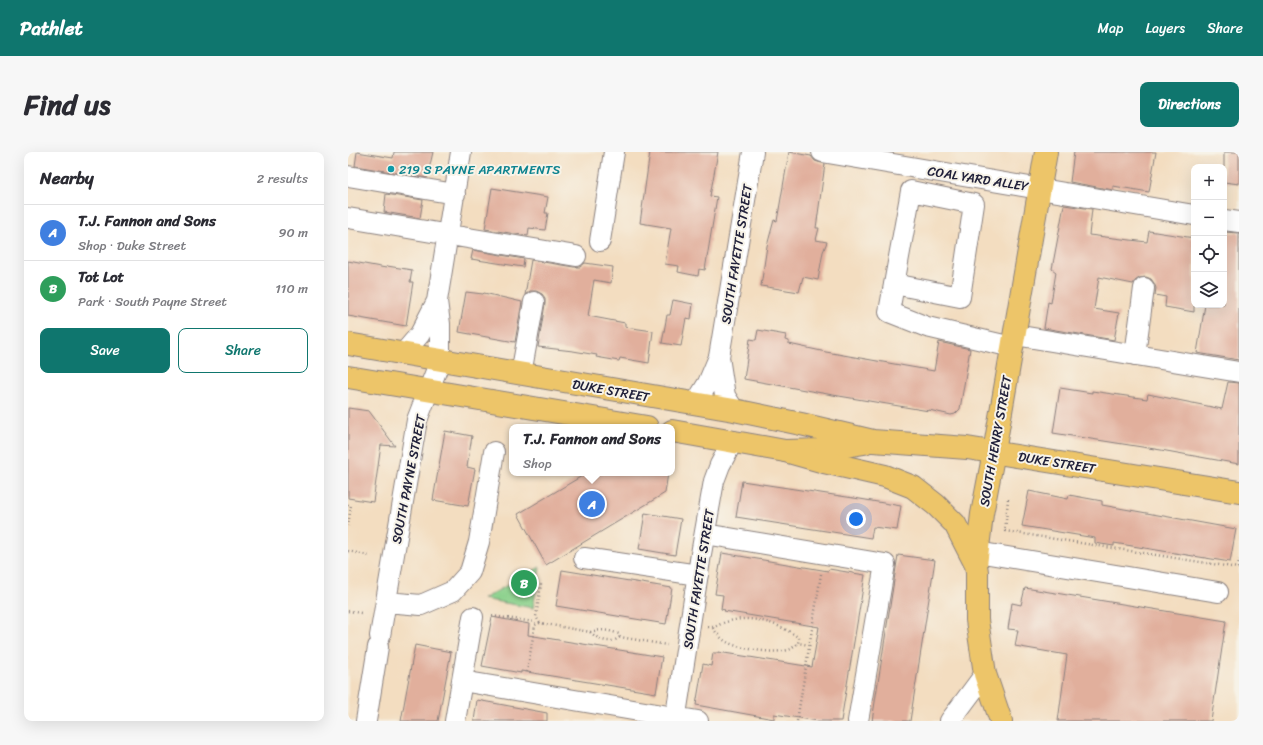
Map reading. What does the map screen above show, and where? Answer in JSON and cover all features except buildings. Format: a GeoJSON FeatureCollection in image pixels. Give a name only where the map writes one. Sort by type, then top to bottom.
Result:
{"type":"FeatureCollection","features":[{"type":"Feature","properties":{"kind":"main road","name":"SOUTH HENRY STREET"},"geometry":{"type":"LineString","coordinates":[[1001,721],[985,674],[977,620],[977,558],[982,514],[1014,341],[1046,152]]}},
{"type":"Feature","properties":{"kind":"main road","name":"DUKE STREET"},"geometry":{"type":"LineString","coordinates":[[348,344],[440,361],[734,410],[873,441],[967,448],[1239,492]]}},
{"type":"Feature","properties":{"kind":"main road"},"geometry":{"type":"LineString","coordinates":[[348,377],[629,424]]}},
{"type":"Feature","properties":{"kind":"main road","name":"DUKE STREET"},"geometry":{"type":"LineString","coordinates":[[675,432],[785,451],[822,450],[873,441]]}},
{"type":"Feature","properties":{"kind":"main road"},"geometry":{"type":"LineString","coordinates":[[785,451],[824,462],[885,476],[913,487],[936,505],[955,524],[977,558]]}},
{"type":"Feature","properties":{"kind":"street","name":"SOUTH PAYNE STREET"},"geometry":{"type":"LineString","coordinates":[[403,354],[420,334],[436,301],[461,152]]}},
{"type":"Feature","properties":{"kind":"street"},"geometry":{"type":"LineString","coordinates":[[600,241],[614,152]]}},
{"type":"Feature","properties":{"kind":"street","name":"SOUTH FAYETTE STREET"},"geometry":{"type":"LineString","coordinates":[[719,357],[752,152]]}},
{"type":"Feature","properties":{"kind":"street","name":"COAL YARD ALLEY"},"geometry":{"type":"LineString","coordinates":[[822,152],[1191,214]]}},
{"type":"Feature","properties":{"kind":"street"},"geometry":{"type":"LineString","coordinates":[[348,176],[455,194]]}},
{"type":"Feature","properties":{"kind":"street"},"geometry":{"type":"LineString","coordinates":[[894,284],[960,297],[974,204],[911,191],[894,284],[890,312],[928,327],[1014,341],[1135,355],[1239,372]]}},
{"type":"Feature","properties":{"kind":"street"},"geometry":{"type":"LineString","coordinates":[[348,218],[576,256]]}},
{"type":"Feature","properties":{"kind":"street"},"geometry":{"type":"LineString","coordinates":[[1227,220],[1239,222]]}},
{"type":"Feature","properties":{"kind":"street"},"geometry":{"type":"LineString","coordinates":[[1135,355],[1144,288]]}},
{"type":"Feature","properties":{"kind":"street","name":"SOUTH PAYNE STREET"},"geometry":{"type":"LineString","coordinates":[[366,721],[417,420],[440,361],[440,324],[436,301]]}},
{"type":"Feature","properties":{"kind":"street"},"geometry":{"type":"LineString","coordinates":[[521,374],[534,302]]}},
{"type":"Feature","properties":{"kind":"street"},"geometry":{"type":"LineString","coordinates":[[695,404],[708,383],[719,357]]}},
{"type":"Feature","properties":{"kind":"street"},"geometry":{"type":"LineString","coordinates":[[719,357],[725,396],[734,410]]}},
{"type":"Feature","properties":{"kind":"street","name":"SOUTH FAYETTE STREET"},"geometry":{"type":"LineString","coordinates":[[675,719],[714,481],[732,441]]}},
{"type":"Feature","properties":{"kind":"street"},"geometry":{"type":"LineString","coordinates":[[386,602],[421,605],[453,591],[470,572],[479,542],[494,452]]}},
{"type":"Feature","properties":{"kind":"street"},"geometry":{"type":"LineString","coordinates":[[705,534],[885,564],[858,721]]}},
{"type":"Feature","properties":{"kind":"street"},"geometry":{"type":"LineString","coordinates":[[584,558],[698,575]]}},
{"type":"Feature","properties":{"kind":"street"},"geometry":{"type":"LineString","coordinates":[[977,558],[1218,592]]}},
{"type":"Feature","properties":{"kind":"street"},"geometry":{"type":"LineString","coordinates":[[456,721],[462,681],[480,616]]}},
{"type":"Feature","properties":{"kind":"street"},"geometry":{"type":"LineString","coordinates":[[950,721],[985,674]]}},
{"type":"Feature","properties":{"kind":"street"},"geometry":{"type":"LineString","coordinates":[[462,681],[675,719],[698,721]]}},
{"type":"Feature","properties":{"kind":"path"},"geometry":{"type":"LineString","coordinates":[[1008,499],[1005,531],[1238,568],[1239,560]]}},
{"type":"Feature","properties":{"kind":"path"},"geometry":{"type":"LineString","coordinates":[[348,505],[351,505],[348,526]]}},
{"type":"Feature","properties":{"kind":"path"},"geometry":{"type":"LineString","coordinates":[[348,551],[370,556]]}},
{"type":"Feature","properties":{"kind":"path"},"geometry":{"type":"LineString","coordinates":[[797,721],[825,554]]}},
{"type":"Feature","properties":{"kind":"path"},"geometry":{"type":"LineString","coordinates":[[526,678],[541,584]]}},
{"type":"Feature","properties":{"kind":"path"},"geometry":{"type":"LineString","coordinates":[[348,611],[360,613]]}},
{"type":"Feature","properties":{"kind":"path"},"geometry":{"type":"LineString","coordinates":[[480,616],[540,623],[590,632],[596,630],[608,630],[619,634],[620,637],[670,645]]}},
{"type":"Feature","properties":{"kind":"path"},"geometry":{"type":"LineString","coordinates":[[536,617],[540,623]]}},
{"type":"Feature","properties":{"kind":"path"},"geometry":{"type":"LineString","coordinates":[[690,623],[713,628],[725,622],[739,619],[758,620],[776,624],[790,631],[799,638],[798,643],[791,649],[775,652],[758,651],[729,643],[718,635],[713,628]]}},
{"type":"Feature","properties":{"kind":"path"},"geometry":{"type":"LineString","coordinates":[[590,632],[601,640],[616,640],[620,637]]}},
{"type":"Feature","properties":{"kind":"path"},"geometry":{"type":"LineString","coordinates":[[798,643],[809,645]]}},
{"type":"Feature","properties":{"kind":"green space"},"geometry":{"type":"Polygon","coordinates":[[[540,567],[533,608],[483,599],[540,567]]]}},
{"type":"Feature","properties":{"kind":"place","name":"219 S PAYNE APARTMENTS"},"geometry":{"type":"Point","coordinates":[391,169]}},
{"type":"Feature","properties":{"kind":"place","name":"T.J. Fannon and Sons"},"geometry":{"type":"Point","coordinates":[592,504]}},
{"type":"Feature","properties":{"kind":"place","name":"Tot Lot"},"geometry":{"type":"Point","coordinates":[524,583]}}]}
